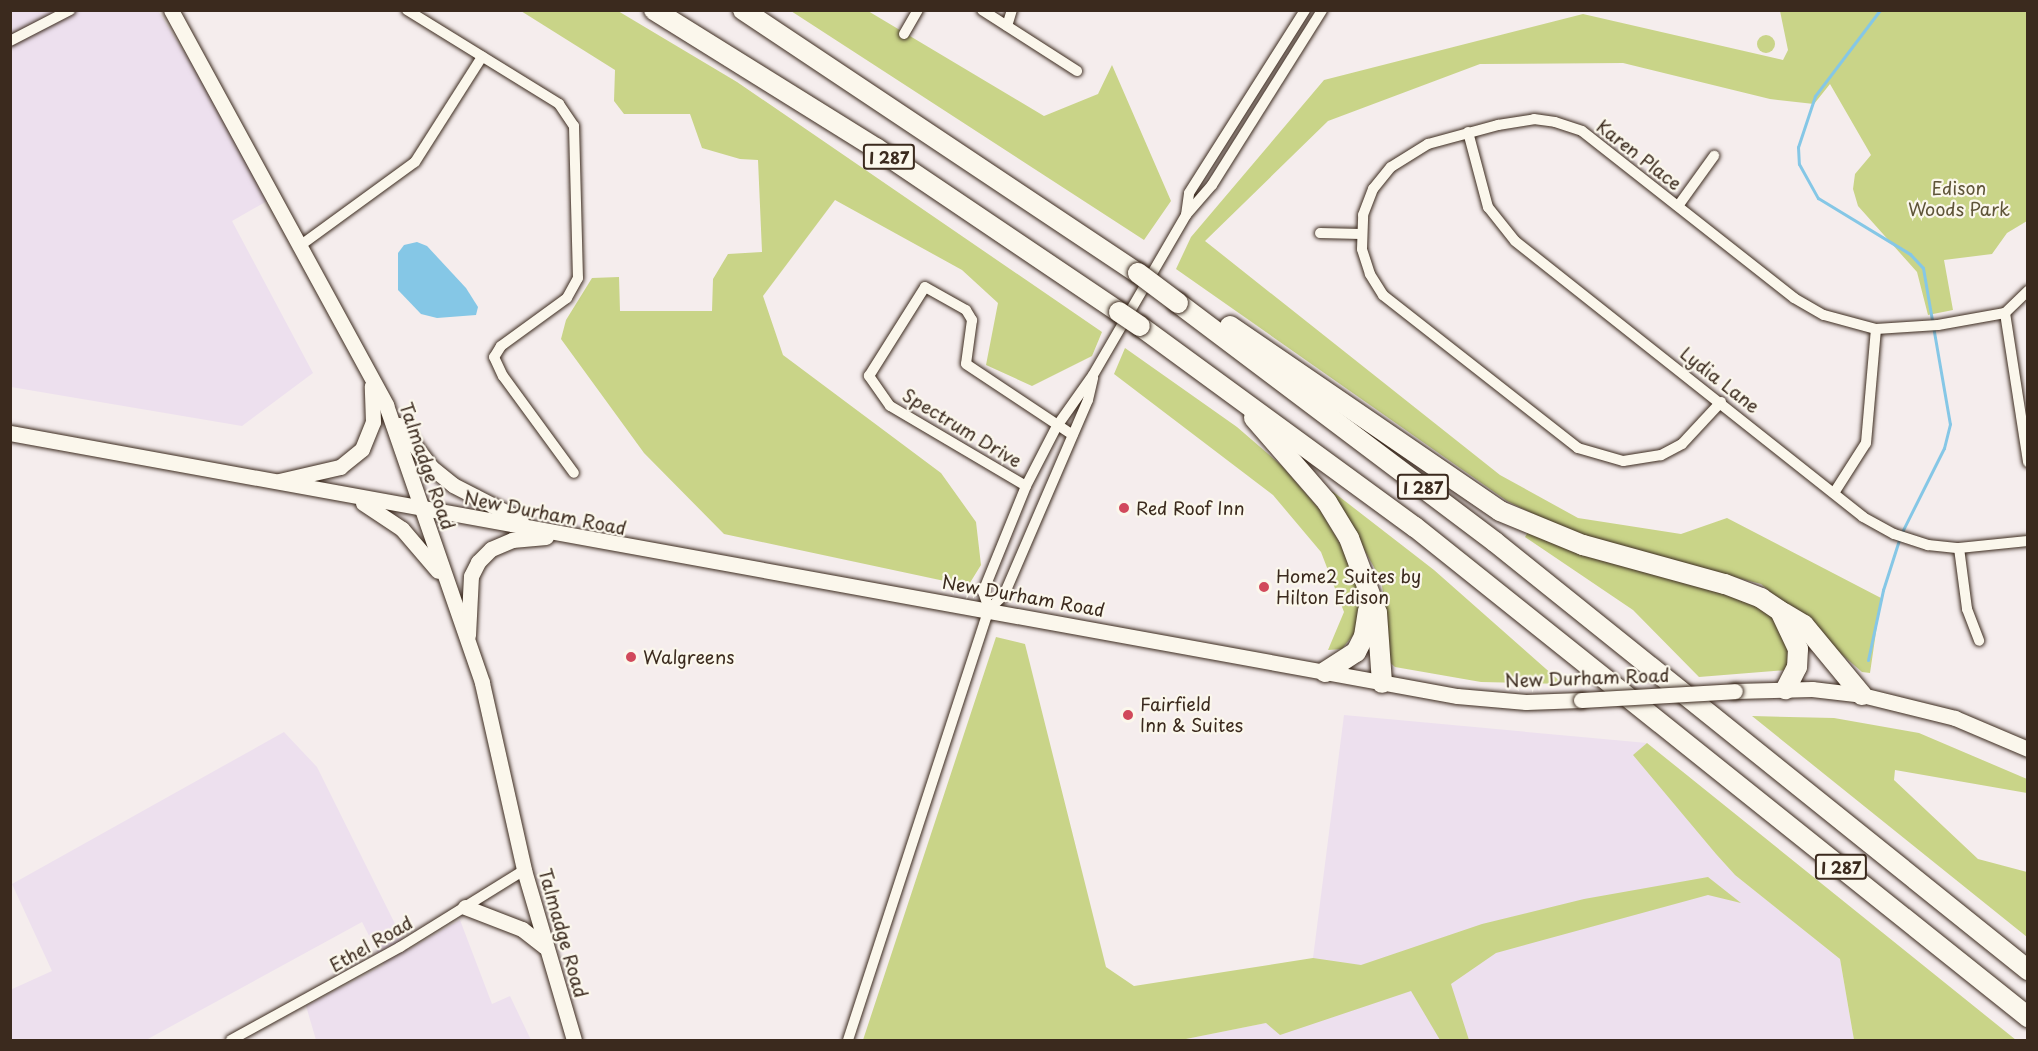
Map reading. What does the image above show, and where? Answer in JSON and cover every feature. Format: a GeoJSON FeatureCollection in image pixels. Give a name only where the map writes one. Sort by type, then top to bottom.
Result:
{"type":"FeatureCollection","features":[{"type":"Feature","properties":{"kind":"highway","name":"I 287"},"geometry":{"type":"LineString","coordinates":[[654,10],[876,148],[1222,383],[1434,542],[2028,1017]]}},
{"type":"Feature","properties":{"kind":"highway","name":"I 287"},"geometry":{"type":"LineString","coordinates":[[743,10],[1138,273],[1197,317],[1495,542],[2028,970]]}},
{"type":"Feature","properties":{"kind":"highway"},"geometry":{"type":"LineString","coordinates":[[1197,317],[1215,315],[1500,511],[1583,545],[1725,584],[1761,598],[1804,625],[1862,695]]}},
{"type":"Feature","properties":{"kind":"highway"},"geometry":{"type":"LineString","coordinates":[[1222,383],[1327,502],[1349,538],[1377,613],[1382,683]]}},
{"type":"Feature","properties":{"kind":"highway"},"geometry":{"type":"LineString","coordinates":[[1324,672],[1353,656],[1361,645],[1370,590]]}},
{"type":"Feature","properties":{"kind":"highway"},"geometry":{"type":"LineString","coordinates":[[1780,611],[1798,649],[1797,667],[1786,689]]}},
{"type":"Feature","properties":{"kind":"main road","name":"Talmadge Road"},"geometry":{"type":"LineString","coordinates":[[171,10],[258,174],[301,245],[386,405],[468,644],[501,760],[524,870],[544,946],[574,1041]]}},
{"type":"Feature","properties":{"kind":"main road"},"geometry":{"type":"LineString","coordinates":[[273,482],[340,467],[362,449],[373,422],[371,377]]}},
{"type":"Feature","properties":{"kind":"main road"},"geometry":{"type":"LineString","coordinates":[[386,405],[414,447],[453,485],[500,512],[564,536]]}},
{"type":"Feature","properties":{"kind":"main road","name":"New Durham Road"},"geometry":{"type":"LineString","coordinates":[[10,433],[564,536],[989,609],[1382,683],[1485,699],[1581,700],[1786,689],[1862,695],[1946,715],[2028,749]]}},
{"type":"Feature","properties":{"kind":"main road"},"geometry":{"type":"LineString","coordinates":[[352,497],[402,529],[446,581]]}},
{"type":"Feature","properties":{"kind":"main road"},"geometry":{"type":"LineString","coordinates":[[468,644],[471,576],[478,562],[491,549],[512,540],[564,536]]}},
{"type":"Feature","properties":{"kind":"main road"},"geometry":{"type":"LineString","coordinates":[[465,907],[522,929],[544,946]]}},
{"type":"Feature","properties":{"kind":"street"},"geometry":{"type":"LineString","coordinates":[[10,41],[70,10]]}},
{"type":"Feature","properties":{"kind":"street"},"geometry":{"type":"LineString","coordinates":[[407,10],[559,104],[576,134],[578,278],[567,298],[501,346],[494,357],[503,376],[574,473]]}},
{"type":"Feature","properties":{"kind":"street"},"geometry":{"type":"LineString","coordinates":[[904,34],[918,10]]}},
{"type":"Feature","properties":{"kind":"street"},"geometry":{"type":"LineString","coordinates":[[982,10],[1077,71]]}},
{"type":"Feature","properties":{"kind":"street"},"geometry":{"type":"LineString","coordinates":[[1007,26],[1012,10]]}},
{"type":"Feature","properties":{"kind":"street"},"geometry":{"type":"LineString","coordinates":[[1186,215],[1189,193],[1220,148],[1305,10]]}},
{"type":"Feature","properties":{"kind":"street"},"geometry":{"type":"LineString","coordinates":[[989,609],[983,592],[1026,486],[1057,426],[1093,375],[1186,215],[1212,185],[1322,10]]}},
{"type":"Feature","properties":{"kind":"street"},"geometry":{"type":"LineString","coordinates":[[301,245],[415,162],[482,57]]}},
{"type":"Feature","properties":{"kind":"street","name":"Karen Place"},"geometry":{"type":"LineString","coordinates":[[1721,402],[1682,444],[1661,455],[1623,461],[1578,448],[1383,295],[1366,264],[1361,234],[1373,189],[1391,167],[1421,147],[1468,132],[1534,119],[1582,131],[1809,307],[1876,329],[1938,325],[2005,313]]}},
{"type":"Feature","properties":{"kind":"street","name":"Lydia Lane"},"geometry":{"type":"LineString","coordinates":[[1468,132],[1488,207],[1499,225],[1863,517],[1894,534],[1928,545],[1959,548],[2028,541]]}},
{"type":"Feature","properties":{"kind":"street"},"geometry":{"type":"LineString","coordinates":[[1678,206],[1714,156]]}},
{"type":"Feature","properties":{"kind":"street"},"geometry":{"type":"LineString","coordinates":[[1320,233],[1361,234]]}},
{"type":"Feature","properties":{"kind":"street","name":"Spectrum Drive"},"geometry":{"type":"LineString","coordinates":[[1026,486],[890,406],[868,376],[925,287],[966,310],[973,329],[966,364],[1073,435]]}},
{"type":"Feature","properties":{"kind":"street"},"geometry":{"type":"LineString","coordinates":[[2028,291],[2005,313],[2028,462]]}},
{"type":"Feature","properties":{"kind":"street"},"geometry":{"type":"LineString","coordinates":[[1834,493],[1866,443],[1876,329]]}},
{"type":"Feature","properties":{"kind":"street"},"geometry":{"type":"LineString","coordinates":[[848,1041],[989,609],[1004,595],[1088,400],[1093,375]]}},
{"type":"Feature","properties":{"kind":"street"},"geometry":{"type":"LineString","coordinates":[[1959,548],[1967,609],[1979,642]]}},
{"type":"Feature","properties":{"kind":"street","name":"Ethel Road"},"geometry":{"type":"LineString","coordinates":[[231,1041],[465,907],[524,870]]}},
{"type":"Feature","properties":{"kind":"shaded area"},"geometry":{"type":"Polygon","coordinates":[[[10,11],[158,11],[276,196],[232,221],[313,373],[242,426],[11,387],[10,11]]]}},
{"type":"Feature","properties":{"kind":"shaded area"},"geometry":{"type":"Polygon","coordinates":[[[1344,715],[1647,743],[1634,755],[1716,854],[1735,875],[1840,959],[1854,1040],[1181,1040],[1266,1023],[1313,958],[1344,715]]]}},
{"type":"Feature","properties":{"kind":"shaded area"},"geometry":{"type":"Polygon","coordinates":[[[284,732],[317,767],[408,950],[460,920],[492,1004],[510,996],[531,1040],[316,1040],[306,1006],[384,965],[362,922],[146,1040],[11,1040],[10,990],[52,971],[12,884],[284,732]]]}},
{"type":"Feature","properties":{"kind":"green space"},"geometry":{"type":"Polygon","coordinates":[[[521,11],[618,11],[737,82],[1102,332],[1092,356],[1032,386],[986,365],[998,303],[962,270],[835,200],[763,296],[783,355],[941,473],[976,522],[981,565],[968,586],[724,534],[644,453],[561,339],[566,320],[592,278],[619,277],[620,311],[712,311],[713,279],[728,254],[762,252],[758,160],[740,159],[702,148],[690,114],[624,114],[614,101],[615,70],[521,11]]]}},
{"type":"Feature","properties":{"kind":"green space"},"geometry":{"type":"Polygon","coordinates":[[[791,11],[868,11],[1044,116],[1098,94],[1112,65],[1171,201],[1144,240],[791,11]]]}},
{"type":"Feature","properties":{"kind":"green space","name":"Edison Woods Park"},"geometry":{"type":"Polygon","coordinates":[[[1780,11],[2027,11],[2027,221],[2007,233],[1992,254],[1944,260],[1953,310],[1928,315],[1917,272],[1858,206],[1853,189],[1855,174],[1871,155],[1830,84],[1814,104],[1770,99],[1623,63],[1480,64],[1328,121],[1205,241],[1500,475],[1578,518],[1681,534],[1727,518],[1881,598],[1870,673],[1862,672],[1761,584],[1585,539],[1507,501],[1176,269],[1191,237],[1324,80],[1583,14],[1783,60],[1788,50],[1780,11]]]}},
{"type":"Feature","properties":{"kind":"green space"},"geometry":{"type":"Polygon","coordinates":[[[1766,35],[1774,40],[1775,44],[1770,52],[1766,53],[1758,48],[1757,44],[1762,36],[1766,35]]]}},
{"type":"Feature","properties":{"kind":"green space"},"geometry":{"type":"Polygon","coordinates":[[[1125,348],[1237,427],[1282,466],[1320,510],[1345,552],[1363,598],[1357,630],[1342,649],[1328,650],[1344,612],[1321,552],[1273,495],[1114,374],[1125,348]]]}},
{"type":"Feature","properties":{"kind":"green space"},"geometry":{"type":"Polygon","coordinates":[[[1332,491],[1434,570],[1563,684],[1481,682],[1395,667],[1386,659],[1387,617],[1381,580],[1332,491]]]}},
{"type":"Feature","properties":{"kind":"green space"},"geometry":{"type":"Polygon","coordinates":[[[1528,532],[1743,596],[1778,619],[1788,649],[1787,670],[1699,677],[1633,610],[1525,537],[1528,532]]]}},
{"type":"Feature","properties":{"kind":"green space"},"geometry":{"type":"Polygon","coordinates":[[[996,637],[1025,644],[1106,967],[1134,986],[1313,958],[1361,965],[1482,924],[1584,899],[1708,877],[1741,903],[1708,895],[1496,953],[1451,984],[1469,1040],[1440,1040],[1411,991],[1280,1035],[1266,1023],[1181,1040],[863,1040],[996,637]]]}},
{"type":"Feature","properties":{"kind":"green space"},"geometry":{"type":"Polygon","coordinates":[[[1752,716],[1834,718],[1919,733],[2027,779],[2027,793],[1895,770],[1894,780],[1978,859],[2027,872],[2027,937],[1752,716]]]}},
{"type":"Feature","properties":{"kind":"green space"},"geometry":{"type":"Polygon","coordinates":[[[1647,743],[2016,1040],[1854,1040],[1840,959],[1735,875],[1716,854],[1633,755],[1647,743]]]}},
{"type":"Feature","properties":{"kind":"water"},"geometry":{"type":"Polygon","coordinates":[[[417,242],[427,246],[466,288],[478,307],[476,315],[437,318],[421,314],[398,290],[398,253],[404,245],[417,242]]]}},
{"type":"Feature","properties":{"kind":"waterway"},"geometry":{"type":"LineString","coordinates":[[1880,10],[1815,96],[1798,147],[1799,164],[1818,198],[1910,254],[1923,268],[1950,424],[1944,448],[1901,534]]}},
{"type":"Feature","properties":{"kind":"waterway"},"geometry":{"type":"LineString","coordinates":[[1868,660],[1883,590],[1899,540]]}},
{"type":"Feature","properties":{"kind":"place","name":"Red Roof Inn"},"geometry":{"type":"Point","coordinates":[1124,508]}},
{"type":"Feature","properties":{"kind":"place","name":"Home2 Suites by Hilton Edison"},"geometry":{"type":"Point","coordinates":[1264,587]}},
{"type":"Feature","properties":{"kind":"place","name":"Walgreens"},"geometry":{"type":"Point","coordinates":[631,657]}},
{"type":"Feature","properties":{"kind":"place","name":"Fairfield Inn & Suites"},"geometry":{"type":"Point","coordinates":[1128,715]}}]}
